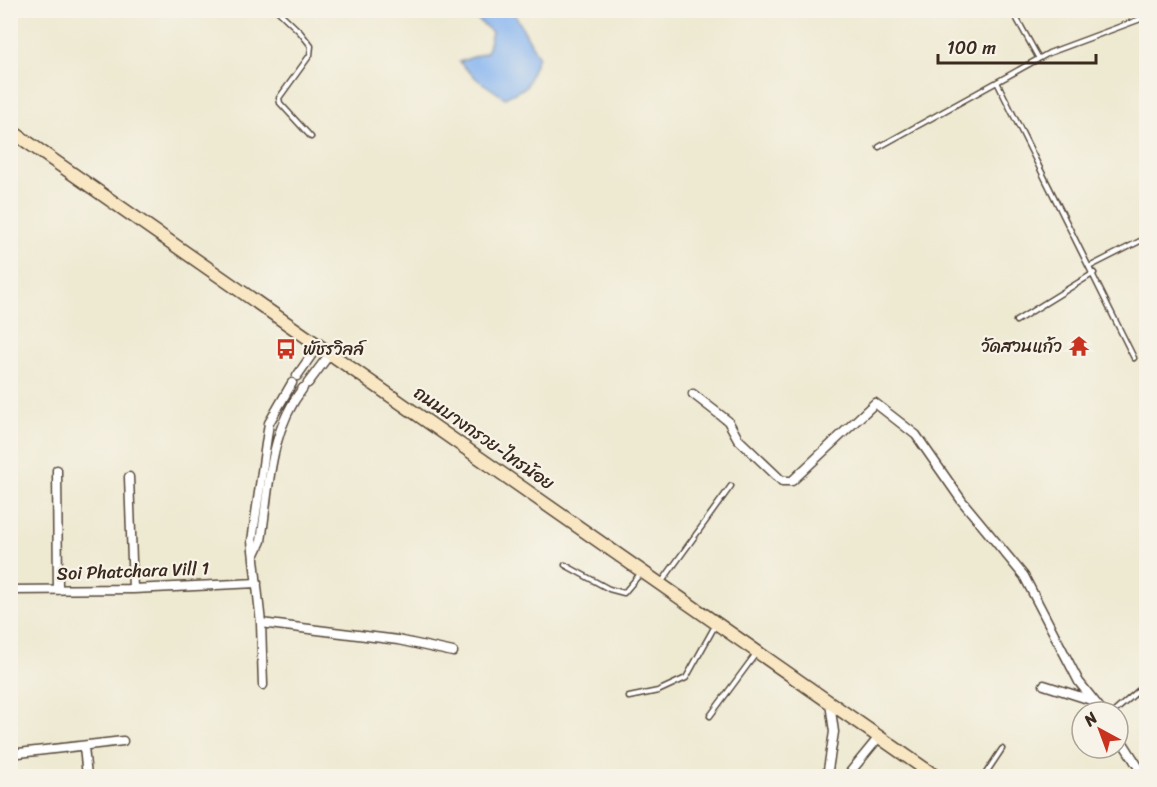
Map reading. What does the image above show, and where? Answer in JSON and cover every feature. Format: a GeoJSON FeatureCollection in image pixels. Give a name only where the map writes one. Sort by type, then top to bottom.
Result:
{"type":"FeatureCollection","features":[{"type":"Feature","properties":{"kind":"main road","name":"ถนนบางกรวย-ไทรน้อย"},"geometry":{"type":"LineString","coordinates":[[10,130],[317,347],[363,375],[935,777]]}},
{"type":"Feature","properties":{"kind":"street"},"geometry":{"type":"LineString","coordinates":[[263,685],[261,623],[252,542],[269,423],[294,380],[317,347]]}},
{"type":"Feature","properties":{"kind":"street"},"geometry":{"type":"LineString","coordinates":[[255,554],[261,541],[280,425],[289,406],[329,355]]}},
{"type":"Feature","properties":{"kind":"street"},"geometry":{"type":"LineString","coordinates":[[693,393],[728,421],[738,439],[782,481],[792,481],[875,403],[916,435],[962,501],[1024,576],[1079,682],[1093,700]]}},
{"type":"Feature","properties":{"kind":"street"},"geometry":{"type":"LineString","coordinates":[[269,423],[280,425]]}},
{"type":"Feature","properties":{"kind":"street"},"geometry":{"type":"LineString","coordinates":[[57,470],[57,590]]}},
{"type":"Feature","properties":{"kind":"street"},"geometry":{"type":"LineString","coordinates":[[129,477],[133,590]]}},
{"type":"Feature","properties":{"kind":"street","name":"Soi Phatchara Vill 1"},"geometry":{"type":"LineString","coordinates":[[10,590],[133,590],[257,583]]}},
{"type":"Feature","properties":{"kind":"street"},"geometry":{"type":"LineString","coordinates":[[261,623],[398,640],[453,652]]}},
{"type":"Feature","properties":{"kind":"street"},"geometry":{"type":"LineString","coordinates":[[1044,685],[1091,700]]}},
{"type":"Feature","properties":{"kind":"street"},"geometry":{"type":"LineString","coordinates":[[828,776],[834,732],[830,703]]}},
{"type":"Feature","properties":{"kind":"street"},"geometry":{"type":"LineString","coordinates":[[848,777],[879,737]]}},
{"type":"Feature","properties":{"kind":"street"},"geometry":{"type":"LineString","coordinates":[[10,754],[123,741]]}},
{"type":"Feature","properties":{"kind":"street"},"geometry":{"type":"LineString","coordinates":[[84,747],[87,777]]}},
{"type":"Feature","properties":{"kind":"street"},"geometry":{"type":"LineString","coordinates":[[1130,754],[1144,777]]}},
{"type":"Feature","properties":{"kind":"lane"},"geometry":{"type":"LineString","coordinates":[[277,10],[311,46],[310,55],[279,98],[311,137]]}},
{"type":"Feature","properties":{"kind":"lane"},"geometry":{"type":"LineString","coordinates":[[1012,10],[1038,58]]}},
{"type":"Feature","properties":{"kind":"lane"},"geometry":{"type":"LineString","coordinates":[[879,147],[1038,58],[1146,17]]}},
{"type":"Feature","properties":{"kind":"lane"},"geometry":{"type":"LineString","coordinates":[[997,82],[1091,266],[1134,358]]}},
{"type":"Feature","properties":{"kind":"lane"},"geometry":{"type":"LineString","coordinates":[[1091,266],[1146,238]]}},
{"type":"Feature","properties":{"kind":"lane"},"geometry":{"type":"LineString","coordinates":[[1016,321],[1094,273]]}},
{"type":"Feature","properties":{"kind":"lane"},"geometry":{"type":"LineString","coordinates":[[661,584],[731,486]]}},
{"type":"Feature","properties":{"kind":"lane"},"geometry":{"type":"LineString","coordinates":[[565,565],[609,589],[624,593],[643,572]]}},
{"type":"Feature","properties":{"kind":"lane"},"geometry":{"type":"LineString","coordinates":[[629,697],[658,691],[686,678],[716,623]]}},
{"type":"Feature","properties":{"kind":"lane"},"geometry":{"type":"LineString","coordinates":[[710,716],[758,652]]}},
{"type":"Feature","properties":{"kind":"lane"},"geometry":{"type":"LineString","coordinates":[[1128,700],[1146,684]]}},
{"type":"Feature","properties":{"kind":"lane"},"geometry":{"type":"LineString","coordinates":[[984,777],[1002,749]]}},
{"type":"Feature","properties":{"kind":"water"},"geometry":{"type":"Polygon","coordinates":[[[467,11],[513,11],[538,56],[526,87],[505,98],[478,80],[459,62],[487,52],[492,32],[467,11]]]}},
{"type":"Feature","properties":{"kind":"place","name":"วัดสวนแก้ว"},"geometry":{"type":"Point","coordinates":[1079,346]}},
{"type":"Feature","properties":{"kind":"place","name":"พัชรวิลล์"},"geometry":{"type":"Point","coordinates":[286,349]}}]}
